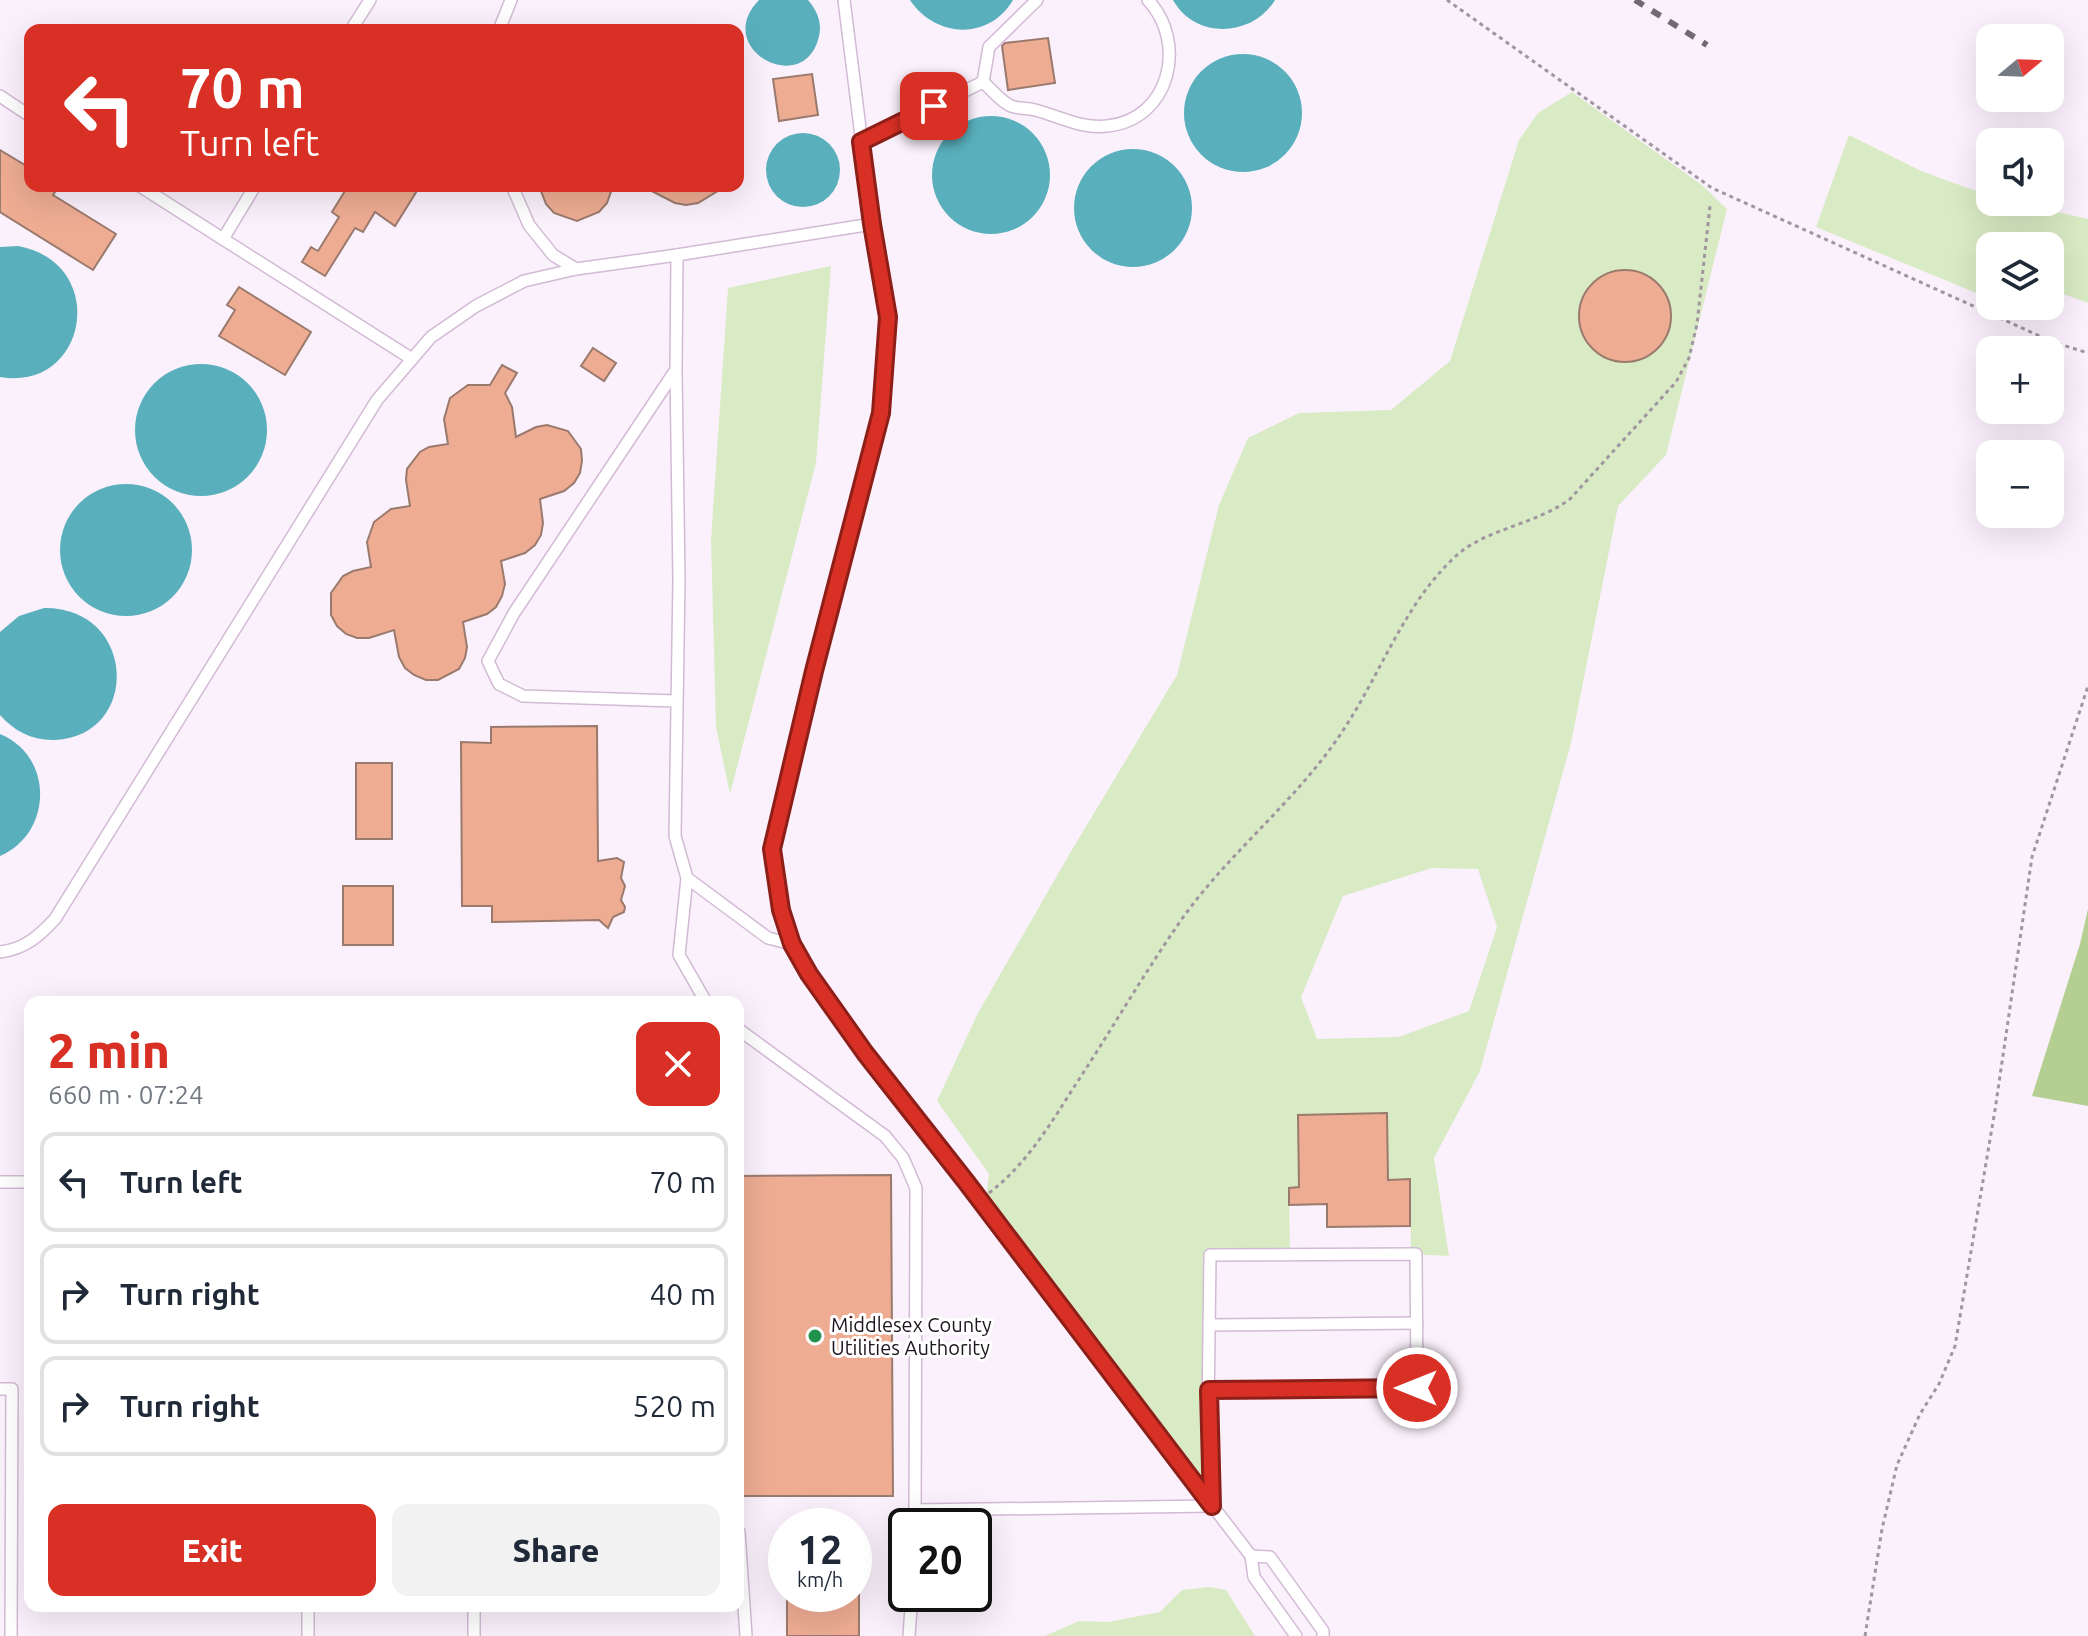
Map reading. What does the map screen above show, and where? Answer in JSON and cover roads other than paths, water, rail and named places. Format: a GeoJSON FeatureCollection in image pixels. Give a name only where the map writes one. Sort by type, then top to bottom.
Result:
{"type":"FeatureCollection","features":[{"type":"Feature","properties":{"kind":"lane"},"geometry":{"type":"LineString","coordinates":[[355,24],[370,0]]}},
{"type":"Feature","properties":{"kind":"lane"},"geometry":{"type":"LineString","coordinates":[[501,24],[511,0]]}},
{"type":"Feature","properties":{"kind":"lane"},"geometry":{"type":"LineString","coordinates":[[844,0],[872,224],[888,317],[881,413],[814,671],[772,849],[781,910],[792,944],[809,974],[865,1053],[1251,1556],[1254,1577],[1296,1636]]}},
{"type":"Feature","properties":{"kind":"lane"},"geometry":{"type":"LineString","coordinates":[[983,82],[989,47],[1037,0]]}},
{"type":"Feature","properties":{"kind":"lane"},"geometry":{"type":"LineString","coordinates":[[983,82],[1011,106],[1036,110],[1084,126],[1108,126],[1131,119],[1150,105],[1164,84],[1171,60],[1169,35],[1159,12],[1148,0]]}},
{"type":"Feature","properties":{"kind":"lane"},"geometry":{"type":"LineString","coordinates":[[861,142],[983,82]]}},
{"type":"Feature","properties":{"kind":"lane"},"geometry":{"type":"LineString","coordinates":[[0,96],[24,112]]}},
{"type":"Feature","properties":{"kind":"lane"},"geometry":{"type":"LineString","coordinates":[[149,192],[412,359]]}},
{"type":"Feature","properties":{"kind":"lane"},"geometry":{"type":"LineString","coordinates":[[223,239],[251,192]]}},
{"type":"Feature","properties":{"kind":"lane"},"geometry":{"type":"LineString","coordinates":[[515,192],[529,225],[553,255],[576,269]]}},
{"type":"Feature","properties":{"kind":"lane"},"geometry":{"type":"LineString","coordinates":[[0,952],[11,951],[35,940],[55,919],[377,400],[431,337],[476,306],[524,281],[576,269],[872,224]]}},
{"type":"Feature","properties":{"kind":"lane"},"geometry":{"type":"LineString","coordinates":[[677,255],[679,580],[675,836],[687,878],[679,955],[703,996]]}},
{"type":"Feature","properties":{"kind":"lane"},"geometry":{"type":"LineString","coordinates":[[675,701],[523,696],[499,684],[488,661],[514,613],[676,371]]}},
{"type":"Feature","properties":{"kind":"lane"},"geometry":{"type":"LineString","coordinates":[[687,878],[768,938],[792,944]]}},
{"type":"Feature","properties":{"kind":"lane"},"geometry":{"type":"LineString","coordinates":[[744,1033],[885,1136],[903,1158],[916,1188],[915,1508]]}},
{"type":"Feature","properties":{"kind":"lane"},"geometry":{"type":"LineString","coordinates":[[0,1182],[24,1182]]}},
{"type":"Feature","properties":{"kind":"lane"},"geometry":{"type":"LineString","coordinates":[[1209,1390],[1417,1388],[1416,1254],[1210,1255],[1209,1390],[1212,1506]]}},
{"type":"Feature","properties":{"kind":"lane"},"geometry":{"type":"LineString","coordinates":[[1209,1325],[1417,1323]]}},
{"type":"Feature","properties":{"kind":"lane"},"geometry":{"type":"LineString","coordinates":[[0,1389],[12,1389],[11,1636]]}},
{"type":"Feature","properties":{"kind":"lane"},"geometry":{"type":"LineString","coordinates":[[992,1509],[1212,1506]]}},
{"type":"Feature","properties":{"kind":"lane"},"geometry":{"type":"LineString","coordinates":[[1251,1556],[1270,1557],[1323,1631],[1323,1636]]}},
{"type":"Feature","properties":{"kind":"lane"},"geometry":{"type":"LineString","coordinates":[[744,1606],[746,1636]]}},
{"type":"Feature","properties":{"kind":"lane"},"geometry":{"type":"LineString","coordinates":[[308,1612],[308,1636]]}},
{"type":"Feature","properties":{"kind":"lane"},"geometry":{"type":"LineString","coordinates":[[474,1612],[474,1636]]}},
{"type":"Feature","properties":{"kind":"lane"},"geometry":{"type":"LineString","coordinates":[[909,1636],[911,1612]]}},
{"type":"Feature","properties":{"kind":"water"},"geometry":{"type":"Polygon","coordinates":[[[759,0],[808,0],[820,23],[818,40],[809,57],[795,65],[779,65],[764,59],[753,49],[746,35],[747,18],[759,0]]]}},
{"type":"Feature","properties":{"kind":"water"},"geometry":{"type":"Polygon","coordinates":[[[910,0],[1013,0],[990,23],[962,30],[933,22],[910,0]]]}},
{"type":"Feature","properties":{"kind":"water"},"geometry":{"type":"Polygon","coordinates":[[[1173,0],[1275,0],[1253,21],[1224,29],[1195,22],[1173,0]]]}},
{"type":"Feature","properties":{"kind":"water"},"geometry":{"type":"Polygon","coordinates":[[[1243,54],[1266,58],[1285,71],[1298,90],[1302,113],[1298,136],[1285,155],[1266,168],[1243,172],[1220,168],[1201,155],[1188,136],[1184,113],[1188,90],[1201,71],[1220,58],[1243,54]]]}},
{"type":"Feature","properties":{"kind":"water"},"geometry":{"type":"Polygon","coordinates":[[[991,116],[1014,120],[1033,133],[1046,152],[1050,175],[1046,198],[1033,217],[1014,230],[991,234],[968,230],[949,217],[936,198],[932,175],[936,152],[949,133],[968,120],[991,116]]]}},
{"type":"Feature","properties":{"kind":"water"},"geometry":{"type":"Polygon","coordinates":[[[803,133],[824,139],[834,149],[840,170],[834,191],[824,201],[803,207],[782,201],[772,191],[766,170],[772,149],[782,139],[803,133]]]}},
{"type":"Feature","properties":{"kind":"water"},"geometry":{"type":"Polygon","coordinates":[[[1133,149],[1156,153],[1175,166],[1188,185],[1192,208],[1188,231],[1175,250],[1156,263],[1133,267],[1110,263],[1091,250],[1078,231],[1074,208],[1078,185],[1091,166],[1110,153],[1133,149]]]}},
{"type":"Feature","properties":{"kind":"water"},"geometry":{"type":"Polygon","coordinates":[[[18,246],[47,257],[66,276],[76,299],[76,324],[69,347],[53,365],[30,376],[0,377],[0,247],[18,246]]]}},
{"type":"Feature","properties":{"kind":"water"},"geometry":{"type":"Polygon","coordinates":[[[201,364],[226,369],[248,383],[262,405],[267,430],[262,455],[248,477],[226,491],[201,496],[176,491],[154,477],[140,455],[135,430],[140,405],[154,383],[176,369],[201,364]]]}},
{"type":"Feature","properties":{"kind":"water"},"geometry":{"type":"Polygon","coordinates":[[[126,484],[151,489],[173,503],[187,525],[192,550],[187,575],[173,597],[151,611],[126,616],[101,611],[79,597],[65,575],[60,550],[65,525],[79,503],[101,489],[126,484]]]}},
{"type":"Feature","properties":{"kind":"water"},"geometry":{"type":"Polygon","coordinates":[[[44,608],[75,613],[97,628],[111,648],[117,672],[114,696],[103,718],[83,733],[55,740],[24,734],[0,715],[0,632],[19,616],[44,608]]]}},
{"type":"Feature","properties":{"kind":"water"},"geometry":{"type":"Polygon","coordinates":[[[0,734],[18,745],[30,759],[38,776],[40,795],[38,813],[30,830],[17,845],[0,856],[0,734]]]}},
{"type":"Feature","properties":{"kind":"railway"},"geometry":{"type":"LineString","coordinates":[[1635,0],[1707,45]]}},
{"type":"Feature","properties":{"kind":"place","name":"Middlesex County Utilities Authority"},"geometry":{"type":"Point","coordinates":[815,1336]}}]}
